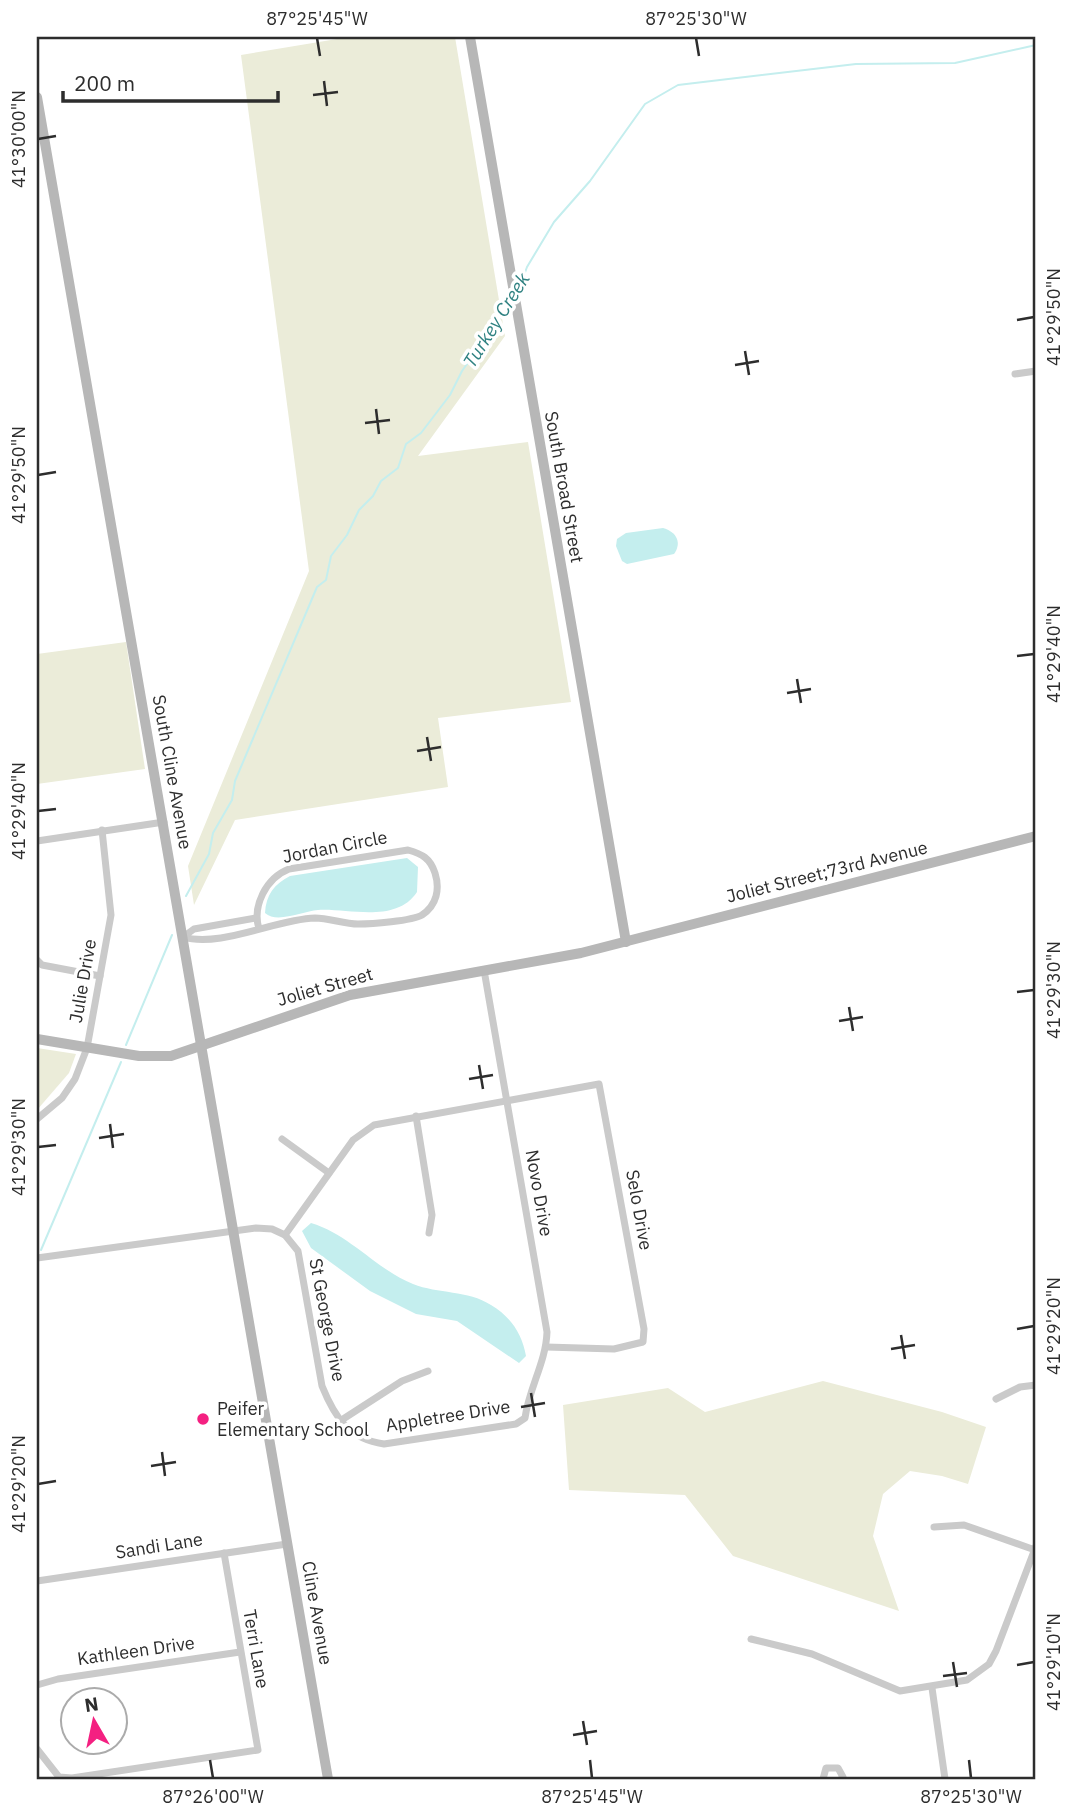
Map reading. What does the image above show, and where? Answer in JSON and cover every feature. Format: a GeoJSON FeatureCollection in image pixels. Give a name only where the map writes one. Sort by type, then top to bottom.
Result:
{"type":"FeatureCollection","features":[{"type":"Feature","properties":{"kind":"street","name":"South Broad Street"},"geometry":{"type":"LineString","coordinates":[[470,37],[626,942]]}},
{"type":"Feature","properties":{"kind":"street","name":"South Cline Avenue"},"geometry":{"type":"LineString","coordinates":[[37,97],[272,1454]]}},
{"type":"Feature","properties":{"kind":"street"},"geometry":{"type":"LineString","coordinates":[[1015,374],[1036,371]]}},
{"type":"Feature","properties":{"kind":"street"},"geometry":{"type":"LineString","coordinates":[[37,841],[164,822]]}},
{"type":"Feature","properties":{"kind":"street","name":"Julie Drive"},"geometry":{"type":"LineString","coordinates":[[37,1119],[62,1098],[75,1079],[87,1048],[111,915],[102,831]]}},
{"type":"Feature","properties":{"kind":"street","name":"Joliet Street;73rd Avenue"},"geometry":{"type":"LineString","coordinates":[[626,942],[1036,836]]}},
{"type":"Feature","properties":{"kind":"street","name":"Jordan Circle"},"geometry":{"type":"LineString","coordinates":[[183,936],[195,940],[316,918],[359,924],[419,917],[432,906],[437,896],[436,876],[431,862],[421,853],[408,850],[289,869],[272,879],[265,890],[256,919]]}},
{"type":"Feature","properties":{"kind":"street"},"geometry":{"type":"LineString","coordinates":[[183,936],[194,929],[256,919],[259,929]]}},
{"type":"Feature","properties":{"kind":"street","name":"Joliet Street"},"geometry":{"type":"LineString","coordinates":[[37,1039],[153,1057],[202,1048],[229,1036],[350,995],[626,942]]}},
{"type":"Feature","properties":{"kind":"street"},"geometry":{"type":"LineString","coordinates":[[37,960],[42,965],[100,976]]}},
{"type":"Feature","properties":{"kind":"street","name":"Novo Drive"},"geometry":{"type":"LineString","coordinates":[[484,971],[544,1314],[546,1347],[528,1395],[525,1418]]}},
{"type":"Feature","properties":{"kind":"street","name":"Selo Drive"},"geometry":{"type":"LineString","coordinates":[[507,1099],[600,1084],[644,1329],[643,1342],[614,1349],[546,1347]]}},
{"type":"Feature","properties":{"kind":"street"},"geometry":{"type":"LineString","coordinates":[[37,1258],[234,1230],[272,1229],[285,1235],[353,1140],[374,1125],[507,1099]]}},
{"type":"Feature","properties":{"kind":"street"},"geometry":{"type":"LineString","coordinates":[[416,1116],[432,1215],[429,1233]]}},
{"type":"Feature","properties":{"kind":"street"},"geometry":{"type":"LineString","coordinates":[[282,1139],[329,1172]]}},
{"type":"Feature","properties":{"kind":"street","name":"St George Drive"},"geometry":{"type":"LineString","coordinates":[[285,1235],[298,1251],[322,1386],[340,1421]]}},
{"type":"Feature","properties":{"kind":"street"},"geometry":{"type":"LineString","coordinates":[[340,1421],[402,1381],[428,1371]]}},
{"type":"Feature","properties":{"kind":"street"},"geometry":{"type":"LineString","coordinates":[[996,1399],[1020,1387],[1036,1385]]}},
{"type":"Feature","properties":{"kind":"street","name":"Appletree Drive"},"geometry":{"type":"LineString","coordinates":[[340,1421],[353,1435],[367,1442],[384,1444],[516,1424],[525,1418]]}},
{"type":"Feature","properties":{"kind":"street","name":"Cline Avenue"},"geometry":{"type":"LineString","coordinates":[[272,1454],[328,1779]]}},
{"type":"Feature","properties":{"kind":"street"},"geometry":{"type":"LineString","coordinates":[[751,1639],[811,1654],[900,1691],[932,1688],[967,1679],[989,1664],[1035,1548],[964,1525],[934,1527]]}},
{"type":"Feature","properties":{"kind":"street","name":"Sandi Lane"},"geometry":{"type":"LineString","coordinates":[[37,1581],[287,1544]]}},
{"type":"Feature","properties":{"kind":"street","name":"Terri Lane"},"geometry":{"type":"LineString","coordinates":[[37,1749],[59,1777],[72,1778],[258,1750],[224,1553]]}},
{"type":"Feature","properties":{"kind":"street","name":"Kathleen Drive"},"geometry":{"type":"LineString","coordinates":[[37,1685],[58,1679],[240,1652]]}},
{"type":"Feature","properties":{"kind":"street"},"geometry":{"type":"LineString","coordinates":[[932,1688],[945,1779]]}},
{"type":"Feature","properties":{"kind":"street"},"geometry":{"type":"LineString","coordinates":[[823,1779],[826,1768],[833,1767],[838,1768],[843,1777],[841,1779]]}},
{"type":"Feature","properties":{"kind":"green space"},"geometry":{"type":"Polygon","coordinates":[[[349,37],[455,37],[505,336],[418,456],[528,442],[571,702],[438,718],[448,787],[235,820],[194,905],[188,866],[309,571],[241,55],[349,37]]]}},
{"type":"Feature","properties":{"kind":"green space"},"geometry":{"type":"Polygon","coordinates":[[[126,642],[145,769],[37,784],[37,654],[126,642]]]}},
{"type":"Feature","properties":{"kind":"green space"},"geometry":{"type":"Polygon","coordinates":[[[37,1048],[76,1054],[69,1073],[37,1110],[37,1048]]]}},
{"type":"Feature","properties":{"kind":"green space"},"geometry":{"type":"Polygon","coordinates":[[[823,1381],[942,1412],[986,1427],[968,1484],[942,1476],[910,1471],[883,1494],[873,1536],[899,1611],[733,1556],[685,1495],[569,1490],[563,1405],[668,1388],[705,1412],[823,1381]]]}},
{"type":"Feature","properties":{"kind":"water"},"geometry":{"type":"Polygon","coordinates":[[[663,528],[677,538],[678,546],[674,554],[627,564],[622,561],[616,546],[617,539],[626,533],[663,528]]]}},
{"type":"Feature","properties":{"kind":"water"},"geometry":{"type":"Polygon","coordinates":[[[407,858],[418,867],[417,892],[408,902],[397,908],[371,912],[318,910],[283,917],[265,913],[272,891],[290,876],[407,858]]]}},
{"type":"Feature","properties":{"kind":"water"},"geometry":{"type":"Polygon","coordinates":[[[311,1223],[338,1235],[387,1270],[413,1284],[463,1294],[491,1305],[514,1327],[522,1340],[526,1356],[519,1363],[457,1321],[416,1314],[370,1291],[311,1248],[302,1231],[311,1223]]]}},
{"type":"Feature","properties":{"kind":"waterway","name":"Turkey Creek"},"geometry":{"type":"LineString","coordinates":[[518,292],[527,267],[554,222],[590,181],[645,104],[678,85],[856,64],[955,63],[1036,45]]}},
{"type":"Feature","properties":{"kind":"waterway","name":"Turkey Creek"},"geometry":{"type":"LineString","coordinates":[[186,896],[209,854],[213,833],[232,800],[235,781],[317,587],[326,580],[331,556],[347,535],[359,510],[373,496],[381,481],[398,468],[406,444],[421,433],[450,395],[462,371],[511,302]]}},
{"type":"Feature","properties":{"kind":"waterway","name":"Turkey Creek"},"geometry":{"type":"LineString","coordinates":[[126,1045],[172,935]]}},
{"type":"Feature","properties":{"kind":"waterway","name":"Turkey Creek"},"geometry":{"type":"LineString","coordinates":[[41,1250],[121,1062]]}},
{"type":"Feature","properties":{"kind":"place","name":"Peifer Elementary School"},"geometry":{"type":"Point","coordinates":[203,1419]}}]}
